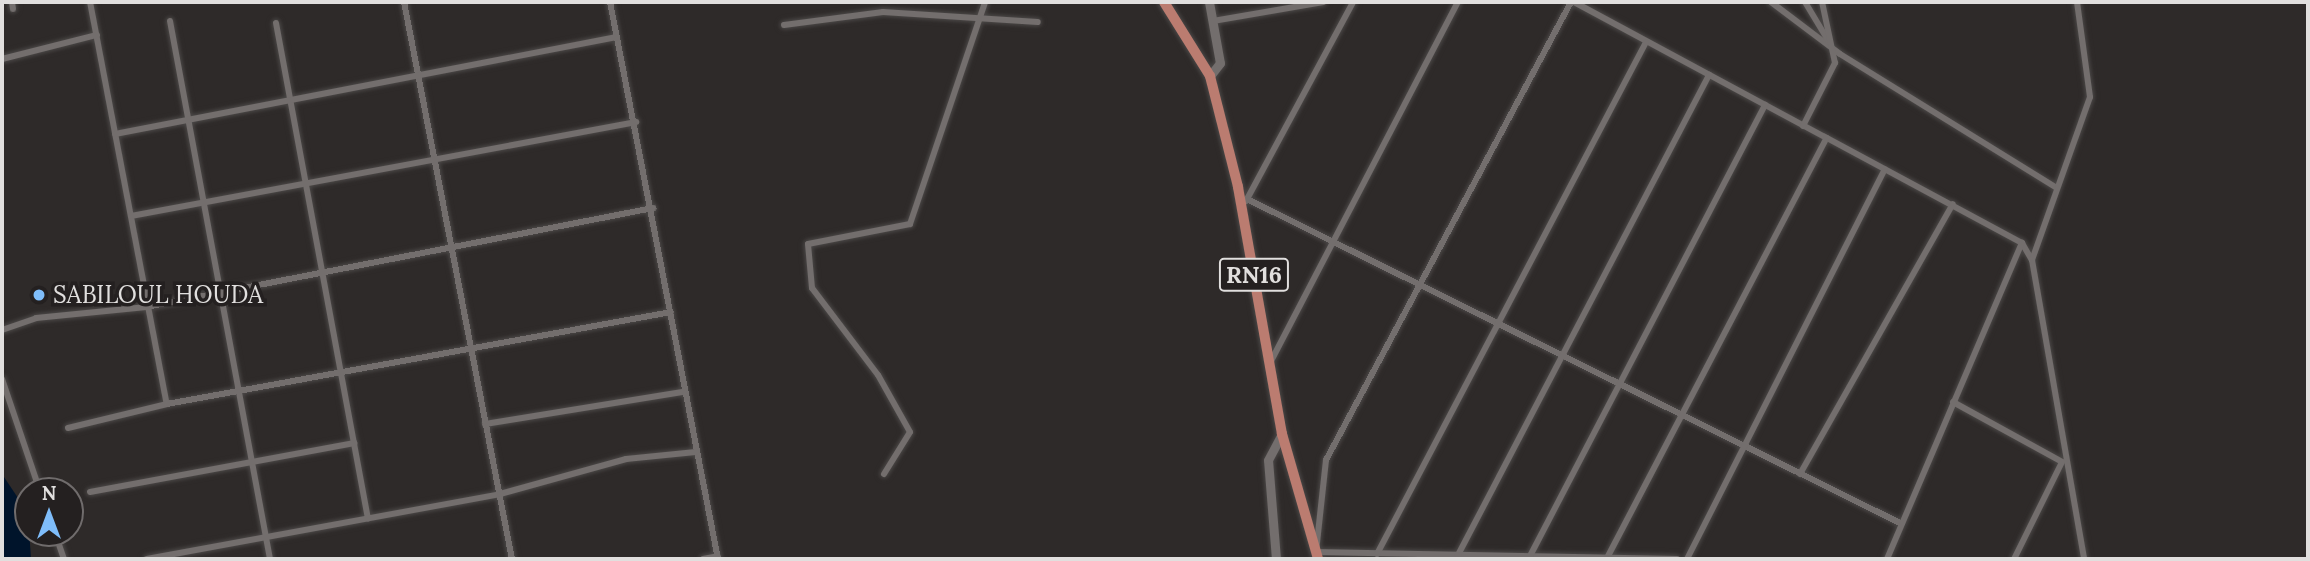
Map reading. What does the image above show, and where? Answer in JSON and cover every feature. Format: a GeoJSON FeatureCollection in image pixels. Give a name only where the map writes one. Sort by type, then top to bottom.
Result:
{"type":"FeatureCollection","features":[{"type":"Feature","properties":{"kind":"main road","name":"RN16"},"geometry":{"type":"LineString","coordinates":[[1164,2],[1210,76],[1245,204],[1282,433],[1317,555]]}},
{"type":"Feature","properties":{"kind":"street"},"geometry":{"type":"LineString","coordinates":[[90,2],[146,306],[167,404]]}},
{"type":"Feature","properties":{"kind":"street"},"geometry":{"type":"LineString","coordinates":[[404,2],[438,160],[452,249],[512,559]]}},
{"type":"Feature","properties":{"kind":"street"},"geometry":{"type":"LineString","coordinates":[[610,2],[653,208],[682,392],[718,558],[703,559]]}},
{"type":"Feature","properties":{"kind":"street"},"geometry":{"type":"LineString","coordinates":[[884,474],[910,432],[878,375],[811,288],[808,244],[910,223],[985,2]]}},
{"type":"Feature","properties":{"kind":"street"},"geometry":{"type":"LineString","coordinates":[[1209,2],[1220,64],[1210,76]]}},
{"type":"Feature","properties":{"kind":"street"},"geometry":{"type":"LineString","coordinates":[[1213,21],[1322,2]]}},
{"type":"Feature","properties":{"kind":"street"},"geometry":{"type":"LineString","coordinates":[[1353,2],[1245,204],[1333,241],[1902,524]]}},
{"type":"Feature","properties":{"kind":"street"},"geometry":{"type":"LineString","coordinates":[[1270,364],[1458,2]]}},
{"type":"Feature","properties":{"kind":"street"},"geometry":{"type":"LineString","coordinates":[[1677,559],[1317,555],[1326,460],[1572,2],[2022,243],[2032,260],[2062,462],[2084,559]]}},
{"type":"Feature","properties":{"kind":"street"},"geometry":{"type":"LineString","coordinates":[[1771,2],[1837,51],[2055,187]]}},
{"type":"Feature","properties":{"kind":"street"},"geometry":{"type":"LineString","coordinates":[[1805,2],[1810,18],[1837,51]]}},
{"type":"Feature","properties":{"kind":"street"},"geometry":{"type":"LineString","coordinates":[[1803,126],[1837,51],[1822,2]]}},
{"type":"Feature","properties":{"kind":"street"},"geometry":{"type":"LineString","coordinates":[[2032,260],[2055,187],[2090,97],[2077,2]]}},
{"type":"Feature","properties":{"kind":"street"},"geometry":{"type":"LineString","coordinates":[[784,25],[883,12],[1038,22]]}},
{"type":"Feature","properties":{"kind":"street"},"geometry":{"type":"LineString","coordinates":[[170,21],[270,559]]}},
{"type":"Feature","properties":{"kind":"street"},"geometry":{"type":"LineString","coordinates":[[276,23],[368,519]]}},
{"type":"Feature","properties":{"kind":"street"},"geometry":{"type":"LineString","coordinates":[[2,59],[97,35]]}},
{"type":"Feature","properties":{"kind":"street"},"geometry":{"type":"LineString","coordinates":[[115,134],[420,78],[617,37]]}},
{"type":"Feature","properties":{"kind":"street"},"geometry":{"type":"LineString","coordinates":[[1377,554],[1646,42]]}},
{"type":"Feature","properties":{"kind":"street"},"geometry":{"type":"LineString","coordinates":[[1458,555],[1709,75]]}},
{"type":"Feature","properties":{"kind":"street"},"geometry":{"type":"LineString","coordinates":[[1530,556],[1617,383],[1765,105]]}},
{"type":"Feature","properties":{"kind":"street"},"geometry":{"type":"LineString","coordinates":[[131,216],[636,122]]}},
{"type":"Feature","properties":{"kind":"street"},"geometry":{"type":"LineString","coordinates":[[1602,558],[1682,415],[1827,138]]}},
{"type":"Feature","properties":{"kind":"street"},"geometry":{"type":"LineString","coordinates":[[1687,559],[1742,445],[1885,169]]}},
{"type":"Feature","properties":{"kind":"street"},"geometry":{"type":"LineString","coordinates":[[1800,474],[1953,204]]}},
{"type":"Feature","properties":{"kind":"street"},"geometry":{"type":"LineString","coordinates":[[2,330],[36,318],[146,306],[220,293],[653,208]]}},
{"type":"Feature","properties":{"kind":"street"},"geometry":{"type":"LineString","coordinates":[[1887,559],[2022,243]]}},
{"type":"Feature","properties":{"kind":"street"},"geometry":{"type":"LineString","coordinates":[[68,428],[167,404],[239,395],[671,313]]}},
{"type":"Feature","properties":{"kind":"street"},"geometry":{"type":"LineString","coordinates":[[2,379],[35,477]]}},
{"type":"Feature","properties":{"kind":"street"},"geometry":{"type":"LineString","coordinates":[[485,424],[682,392]]}},
{"type":"Feature","properties":{"kind":"street"},"geometry":{"type":"LineString","coordinates":[[1953,402],[2062,462]]}},
{"type":"Feature","properties":{"kind":"street"},"geometry":{"type":"LineString","coordinates":[[1276,559],[1268,460],[1282,433]]}},
{"type":"Feature","properties":{"kind":"street"},"geometry":{"type":"LineString","coordinates":[[90,492],[355,443]]}},
{"type":"Feature","properties":{"kind":"street"},"geometry":{"type":"LineString","coordinates":[[147,559],[500,494],[626,459],[696,452]]}},
{"type":"Feature","properties":{"kind":"street"},"geometry":{"type":"LineString","coordinates":[[2014,559],[2062,462]]}},
{"type":"Feature","properties":{"kind":"water"},"geometry":{"type":"Polygon","coordinates":[[[2,474],[14,492],[14,547],[30,547],[31,559],[2,559],[2,474]]]}},
{"type":"Feature","properties":{"kind":"place","name":"SABILOUL HOUDA"},"geometry":{"type":"Point","coordinates":[39,295]}}]}
